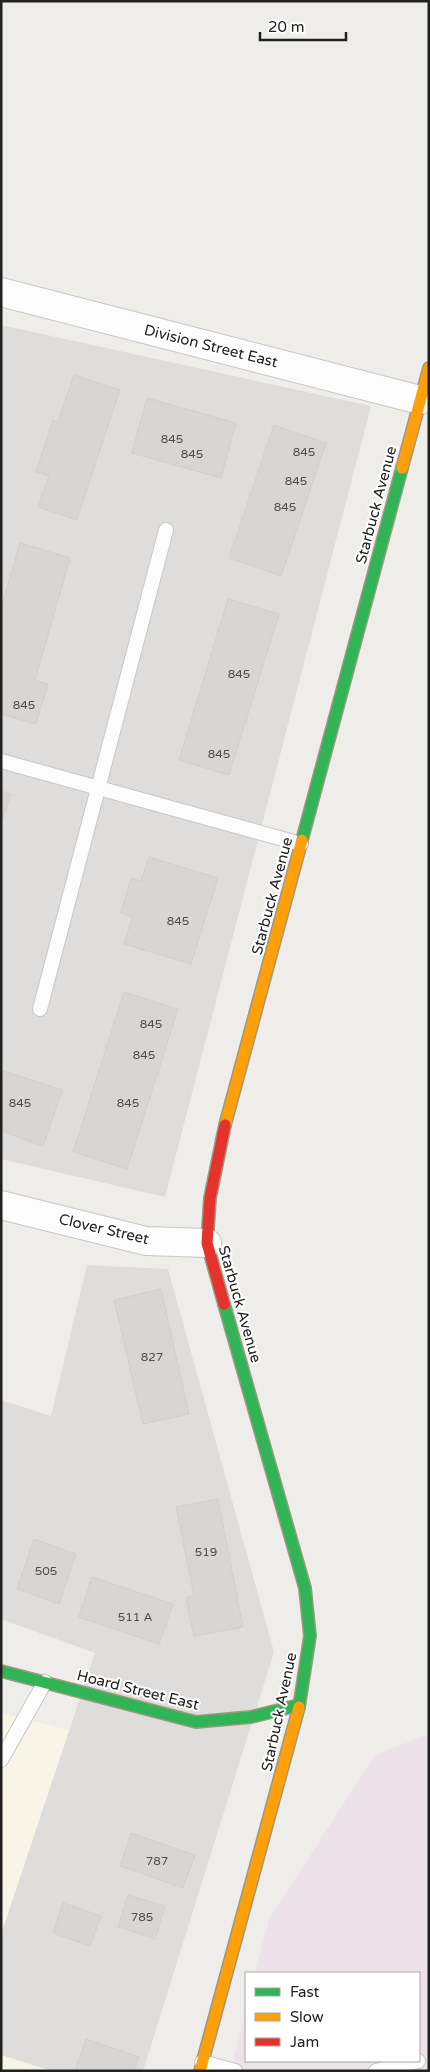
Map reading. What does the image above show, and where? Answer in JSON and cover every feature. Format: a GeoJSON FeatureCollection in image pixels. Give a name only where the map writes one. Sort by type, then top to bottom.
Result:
{"type":"FeatureCollection","features":[{"type":"Feature","properties":{"kind":"street","name":"Division Street East"},"geometry":{"type":"LineString","coordinates":[[1,292],[420,400]]}},
{"type":"Feature","properties":{"kind":"street","name":"Starbuck Avenue"},"geometry":{"type":"LineString","coordinates":[[201,2066],[299,1705],[310,1636],[305,1588],[208,1243],[210,1198],[222,1138],[429,368]]}},
{"type":"Feature","properties":{"kind":"street","name":"Clover Street"},"geometry":{"type":"LineString","coordinates":[[1,1205],[146,1241],[208,1243]]}},
{"type":"Feature","properties":{"kind":"street","name":"Hoard Street East"},"geometry":{"type":"LineString","coordinates":[[1,1671],[196,1722],[252,1717],[299,1705]]}},
{"type":"Feature","properties":{"kind":"lane"},"geometry":{"type":"LineString","coordinates":[[40,1009],[166,530]]}},
{"type":"Feature","properties":{"kind":"lane"},"geometry":{"type":"LineString","coordinates":[[1,761],[302,844]]}},
{"type":"Feature","properties":{"kind":"lane"},"geometry":{"type":"LineString","coordinates":[[1,1760],[45,1682]]}},
{"type":"Feature","properties":{"kind":"lane"},"geometry":{"type":"LineString","coordinates":[[376,2071],[415,2062]]}},
{"type":"Feature","properties":{"kind":"lane"},"geometry":{"type":"LineString","coordinates":[[201,2066],[235,2071]]}},
{"type":"Feature","properties":{"kind":"shaded area"},"geometry":{"type":"Polygon","coordinates":[[[1,325],[371,406],[165,1197],[1,1159],[1,325]]]}},
{"type":"Feature","properties":{"kind":"shaded area"},"geometry":{"type":"Polygon","coordinates":[[[87,1265],[168,1269],[274,1652],[143,2071],[51,2071],[1,2055],[1,1934],[95,1653],[1,1619],[1,1400],[51,1416],[87,1265]]]}},
{"type":"Feature","properties":{"kind":"shaded area"},"geometry":{"type":"Polygon","coordinates":[[[1,1713],[69,1730],[1,1934],[1,1713]]]}},
{"type":"Feature","properties":{"kind":"shaded area"},"geometry":{"type":"Polygon","coordinates":[[[429,1734],[429,2071],[231,2071],[245,2013],[245,2062],[420,2062],[420,1972],[255,1972],[269,1919],[375,1755],[429,1734]]]}},
{"type":"Feature","properties":{"kind":"shaded area"},"geometry":{"type":"Polygon","coordinates":[[[1,2055],[51,2071],[1,2071],[1,2055]]]}},
{"type":"Feature","properties":{"kind":"building"},"geometry":{"type":"Polygon","coordinates":[[[74,375],[120,390],[77,520],[38,507],[49,476],[36,472],[53,420],[58,422],[74,375]]]}},
{"type":"Feature","properties":{"kind":"building"},"geometry":{"type":"Polygon","coordinates":[[[147,398],[236,423],[221,478],[132,453],[147,398]]]}},
{"type":"Feature","properties":{"kind":"building"},"geometry":{"type":"Polygon","coordinates":[[[274,425],[326,443],[281,576],[229,558],[274,425]]]}},
{"type":"Feature","properties":{"kind":"building"},"geometry":{"type":"Polygon","coordinates":[[[20,543],[70,558],[35,680],[48,684],[36,724],[1,714],[1,608],[20,543]]]}},
{"type":"Feature","properties":{"kind":"building"},"geometry":{"type":"Polygon","coordinates":[[[228,599],[279,614],[229,775],[179,760],[228,599]]]}},
{"type":"Feature","properties":{"kind":"building"},"geometry":{"type":"Polygon","coordinates":[[[1,791],[11,794],[1,823],[1,791]]]}},
{"type":"Feature","properties":{"kind":"building"},"geometry":{"type":"Polygon","coordinates":[[[149,857],[218,878],[191,964],[124,944],[132,917],[121,913],[131,878],[141,881],[149,857]]]}},
{"type":"Feature","properties":{"kind":"building"},"geometry":{"type":"Polygon","coordinates":[[[124,992],[178,1009],[127,1169],[73,1152],[124,992]]]}},
{"type":"Feature","properties":{"kind":"building"},"geometry":{"type":"Polygon","coordinates":[[[1,1070],[62,1090],[43,1146],[1,1131],[1,1070]]]}},
{"type":"Feature","properties":{"kind":"building"},"geometry":{"type":"Polygon","coordinates":[[[161,1289],[189,1414],[143,1424],[114,1300],[161,1289]]]}},
{"type":"Feature","properties":{"kind":"building"},"geometry":{"type":"Polygon","coordinates":[[[218,1499],[243,1627],[194,1636],[186,1598],[194,1596],[176,1507],[218,1499]]]}},
{"type":"Feature","properties":{"kind":"building"},"geometry":{"type":"Polygon","coordinates":[[[34,1539],[76,1554],[59,1604],[17,1589],[34,1539]]]}},
{"type":"Feature","properties":{"kind":"building"},"geometry":{"type":"Polygon","coordinates":[[[92,1577],[173,1604],[159,1644],[79,1617],[92,1577]]]}},
{"type":"Feature","properties":{"kind":"building"},"geometry":{"type":"Polygon","coordinates":[[[131,1833],[195,1855],[183,1888],[120,1866],[131,1833]]]}},
{"type":"Feature","properties":{"kind":"building"},"geometry":{"type":"Polygon","coordinates":[[[128,1895],[165,1906],[155,1939],[118,1927],[128,1895]]]}},
{"type":"Feature","properties":{"kind":"building"},"geometry":{"type":"Polygon","coordinates":[[[63,1903],[101,1916],[90,1946],[53,1933],[63,1903]]]}},
{"type":"Feature","properties":{"kind":"building"},"geometry":{"type":"Polygon","coordinates":[[[86,2039],[139,2057],[134,2071],[75,2071],[86,2039]]]}},
{"type":"Feature","properties":{"kind":"traffic: fast"},"geometry":{"type":"LineString","coordinates":[[302,840],[402,468]]}},
{"type":"Feature","properties":{"kind":"traffic: fast"},"geometry":{"type":"LineString","coordinates":[[224,1304],[305,1588],[310,1636],[299,1707]]}},
{"type":"Feature","properties":{"kind":"traffic: fast"},"geometry":{"type":"LineString","coordinates":[[1,1671],[196,1722],[251,1717],[299,1705]]}},
{"type":"Feature","properties":{"kind":"traffic: slow"},"geometry":{"type":"LineString","coordinates":[[402,468],[429,368]]}},
{"type":"Feature","properties":{"kind":"traffic: slow"},"geometry":{"type":"LineString","coordinates":[[225,1125],[302,840]]}},
{"type":"Feature","properties":{"kind":"traffic: slow"},"geometry":{"type":"LineString","coordinates":[[200,2071],[299,1707]]}},
{"type":"Feature","properties":{"kind":"traffic: jam"},"geometry":{"type":"LineString","coordinates":[[224,1304],[207,1243],[210,1198],[225,1125]]}}]}
